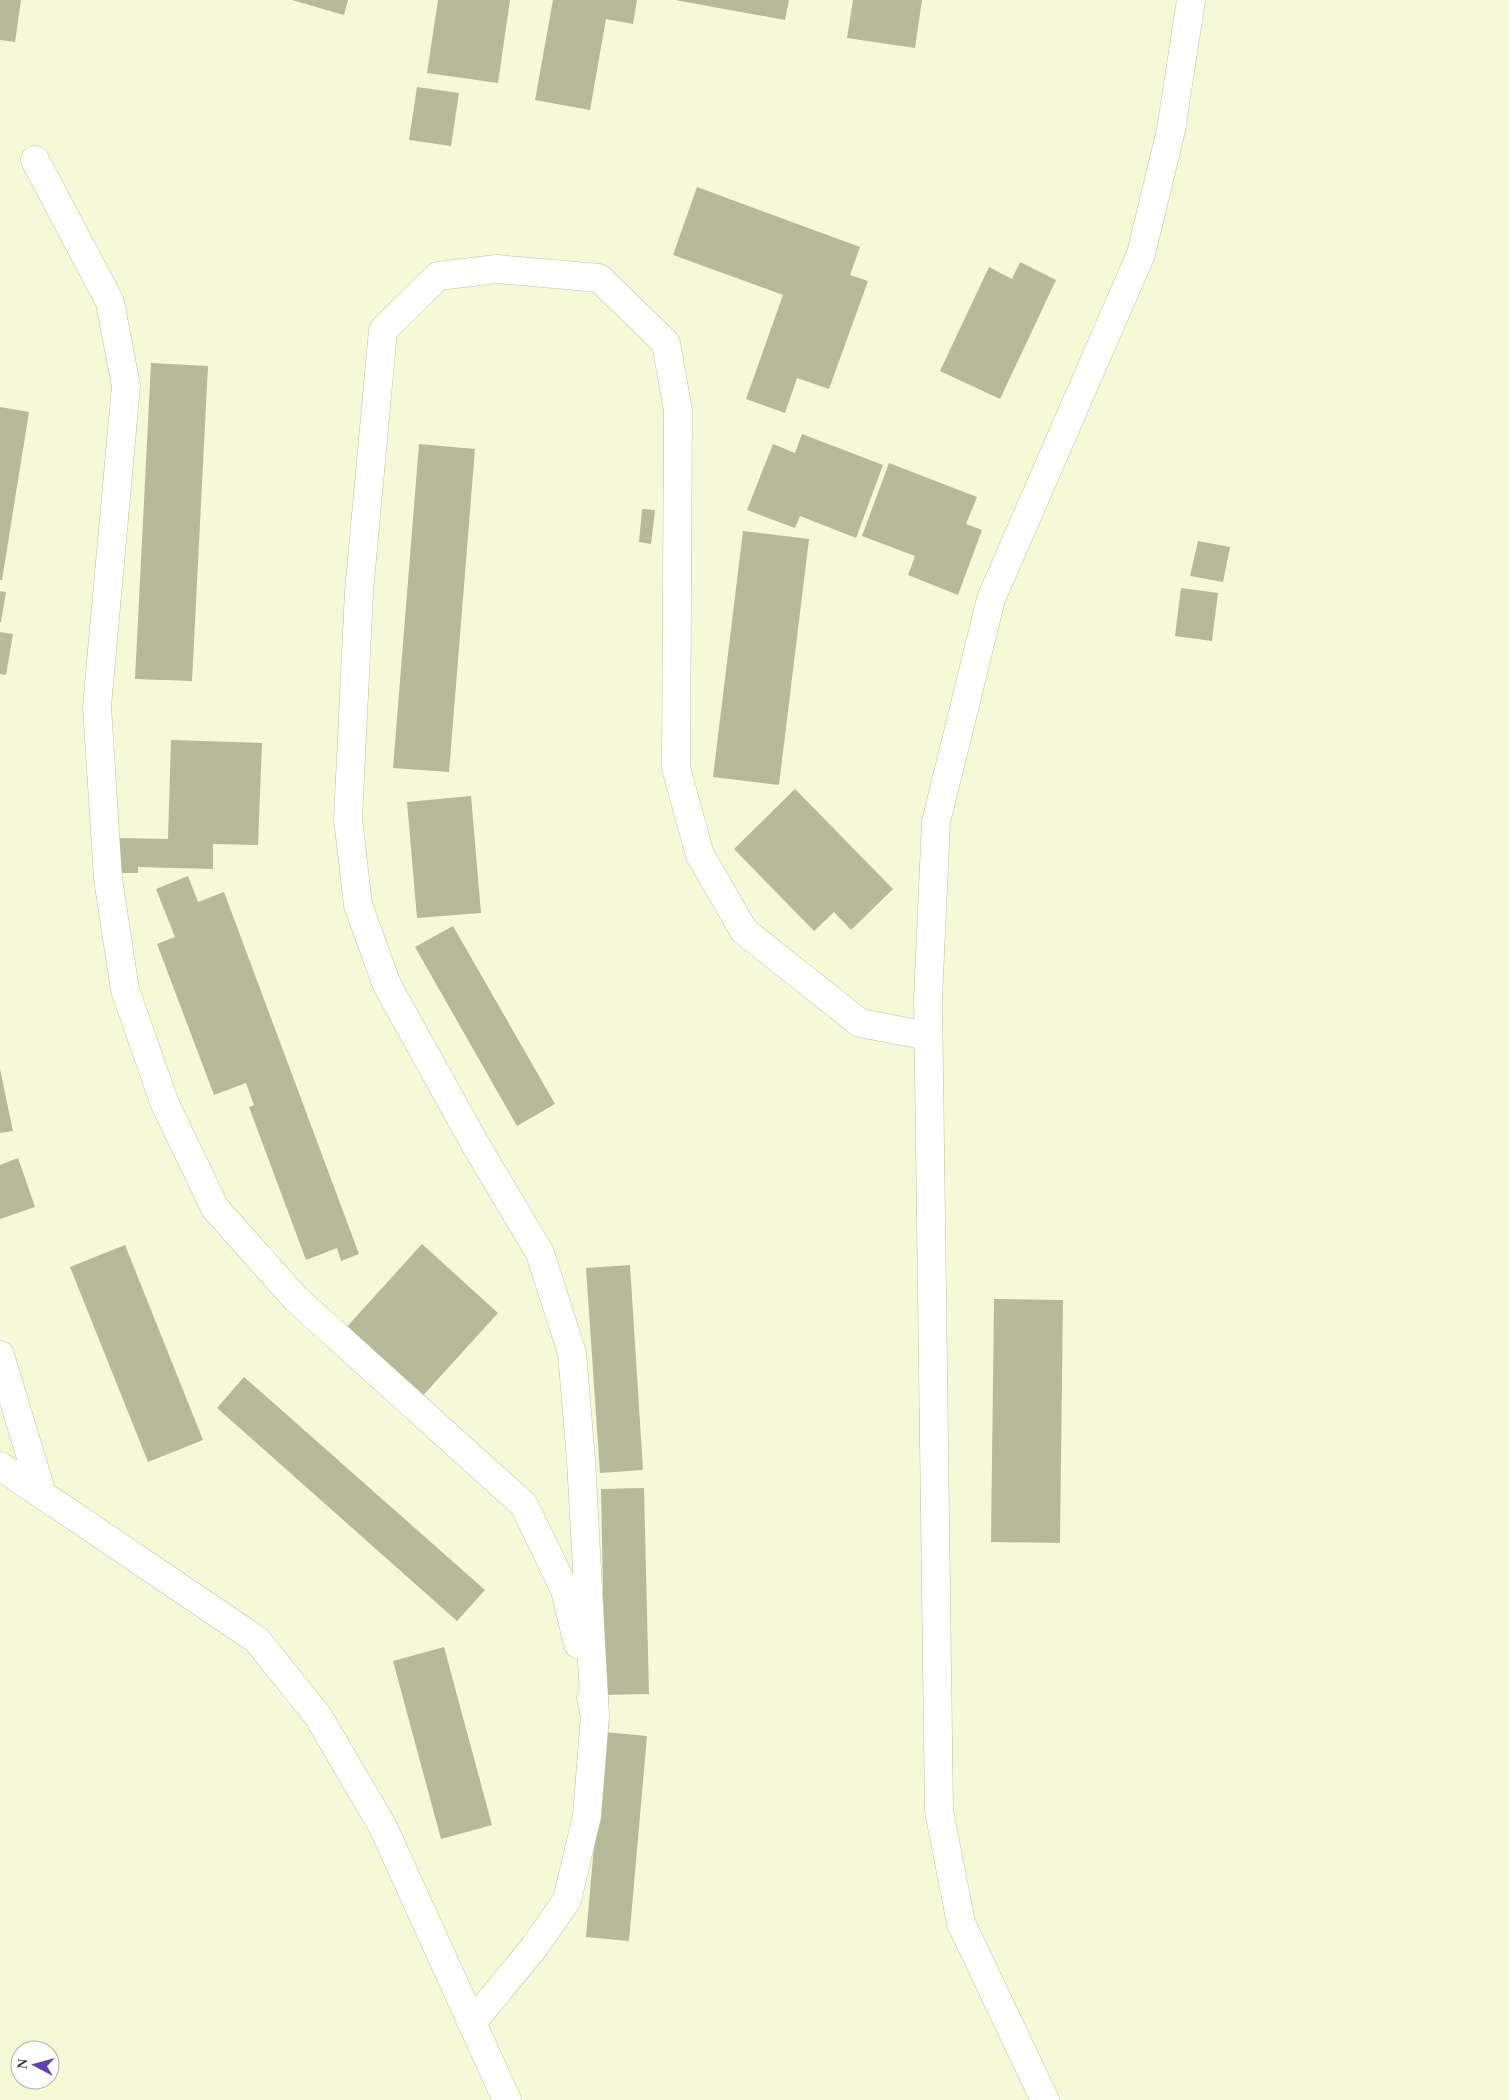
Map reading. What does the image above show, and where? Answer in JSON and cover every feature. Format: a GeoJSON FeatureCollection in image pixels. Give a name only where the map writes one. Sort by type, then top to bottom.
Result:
{"type":"FeatureCollection","features":[{"type":"Feature","properties":{"kind":"street"},"geometry":{"type":"LineString","coordinates":[[1045,2100],[961,1922],[939,1810],[928,1036],[936,822],[995,590],[1141,254],[1171,130],[1191,0]]}},
{"type":"Feature","properties":{"kind":"street"},"geometry":{"type":"LineString","coordinates":[[35,160],[110,302],[126,386],[97,706],[108,879],[125,990],[165,1104],[215,1208],[296,1299],[524,1505],[565,1590],[595,1716]]}},
{"type":"Feature","properties":{"kind":"street"},"geometry":{"type":"LineString","coordinates":[[472,2023],[535,1946],[567,1900],[587,1816],[595,1716],[582,1460],[572,1353],[540,1253],[474,1142],[387,986],[358,905],[348,818],[358,612],[382,330],[438,276],[497,269],[598,278],[666,343],[678,411],[676,768],[700,856],[744,931],[860,1023],[928,1036]]}},
{"type":"Feature","properties":{"kind":"street"},"geometry":{"type":"LineString","coordinates":[[0,1355],[42,1494]]}},
{"type":"Feature","properties":{"kind":"street"},"geometry":{"type":"LineString","coordinates":[[0,1466],[257,1640],[318,1716],[383,1827],[507,2100]]}},
{"type":"Feature","properties":{"kind":"building"},"geometry":{"type":"Polygon","coordinates":[[[0,0],[21,0],[15,42],[0,40],[0,0]]]}},
{"type":"Feature","properties":{"kind":"building"},"geometry":{"type":"Polygon","coordinates":[[[292,0],[348,0],[344,15],[292,0]]]}},
{"type":"Feature","properties":{"kind":"building"},"geometry":{"type":"Polygon","coordinates":[[[438,0],[510,0],[498,83],[427,73],[438,0]]]}},
{"type":"Feature","properties":{"kind":"building"},"geometry":{"type":"Polygon","coordinates":[[[553,0],[637,0],[633,24],[606,19],[590,110],[535,100],[553,0]]]}},
{"type":"Feature","properties":{"kind":"building"},"geometry":{"type":"Polygon","coordinates":[[[675,0],[789,0],[785,20],[675,0]]]}},
{"type":"Feature","properties":{"kind":"building"},"geometry":{"type":"Polygon","coordinates":[[[853,0],[922,0],[915,48],[847,38],[853,0]]]}},
{"type":"Feature","properties":{"kind":"building"},"geometry":{"type":"Polygon","coordinates":[[[417,87],[459,93],[451,146],[409,140],[417,87]]]}},
{"type":"Feature","properties":{"kind":"building"},"geometry":{"type":"Polygon","coordinates":[[[697,187],[860,247],[850,275],[868,281],[829,389],[797,378],[785,413],[746,399],[783,295],[673,255],[697,187]]]}},
{"type":"Feature","properties":{"kind":"building"},"geometry":{"type":"Polygon","coordinates":[[[1020,262],[1056,280],[1000,399],[940,371],[989,267],[1012,279],[1020,262]]]}},
{"type":"Feature","properties":{"kind":"building"},"geometry":{"type":"Polygon","coordinates":[[[151,363],[208,366],[192,681],[135,679],[151,363]]]}},
{"type":"Feature","properties":{"kind":"building"},"geometry":{"type":"Polygon","coordinates":[[[0,407],[29,412],[2,580],[0,580],[0,407]]]}},
{"type":"Feature","properties":{"kind":"building"},"geometry":{"type":"Polygon","coordinates":[[[802,434],[883,465],[856,538],[800,516],[795,528],[747,510],[773,444],[795,453],[802,434]]]}},
{"type":"Feature","properties":{"kind":"building"},"geometry":{"type":"Polygon","coordinates":[[[419,444],[475,449],[449,772],[393,768],[419,444]]]}},
{"type":"Feature","properties":{"kind":"building"},"geometry":{"type":"Polygon","coordinates":[[[889,463],[977,497],[966,524],[982,530],[958,595],[908,575],[915,556],[862,536],[889,463]]]}},
{"type":"Feature","properties":{"kind":"building"},"geometry":{"type":"Polygon","coordinates":[[[642,509],[655,510],[651,544],[639,542],[642,509]]]}},
{"type":"Feature","properties":{"kind":"building"},"geometry":{"type":"Polygon","coordinates":[[[743,531],[809,539],[779,785],[713,777],[743,531]]]}},
{"type":"Feature","properties":{"kind":"building"},"geometry":{"type":"Polygon","coordinates":[[[1198,541],[1230,547],[1223,582],[1190,576],[1198,541]]]}},
{"type":"Feature","properties":{"kind":"building"},"geometry":{"type":"Polygon","coordinates":[[[1181,588],[1218,593],[1212,641],[1175,636],[1181,588]]]}},
{"type":"Feature","properties":{"kind":"building"},"geometry":{"type":"Polygon","coordinates":[[[0,591],[6,592],[1,622],[0,622],[0,591]]]}},
{"type":"Feature","properties":{"kind":"building"},"geometry":{"type":"Polygon","coordinates":[[[0,632],[13,634],[6,675],[0,674],[0,632]]]}},
{"type":"Feature","properties":{"kind":"building"},"geometry":{"type":"Polygon","coordinates":[[[171,740],[262,743],[258,845],[213,844],[213,869],[138,867],[138,873],[114,873],[115,838],[168,839],[171,740]]]}},
{"type":"Feature","properties":{"kind":"building"},"geometry":{"type":"Polygon","coordinates":[[[795,789],[893,889],[851,930],[834,912],[814,931],[734,849],[795,789]]]}},
{"type":"Feature","properties":{"kind":"building"},"geometry":{"type":"Polygon","coordinates":[[[471,796],[481,913],[417,918],[407,802],[471,796]]]}},
{"type":"Feature","properties":{"kind":"building"},"geometry":{"type":"Polygon","coordinates":[[[188,876],[198,902],[224,892],[359,1254],[341,1261],[337,1248],[306,1260],[249,1107],[254,1105],[246,1083],[214,1095],[157,944],[175,937],[156,889],[188,876]]]}},
{"type":"Feature","properties":{"kind":"building"},"geometry":{"type":"Polygon","coordinates":[[[453,926],[555,1104],[517,1126],[415,947],[453,926]]]}},
{"type":"Feature","properties":{"kind":"building"},"geometry":{"type":"Polygon","coordinates":[[[0,1069],[13,1131],[0,1133],[0,1069]]]}},
{"type":"Feature","properties":{"kind":"building"},"geometry":{"type":"Polygon","coordinates":[[[18,1158],[35,1207],[0,1219],[0,1165],[18,1158]]]}},
{"type":"Feature","properties":{"kind":"building"},"geometry":{"type":"Polygon","coordinates":[[[422,1244],[498,1313],[418,1401],[343,1331],[422,1244]]]}},
{"type":"Feature","properties":{"kind":"building"},"geometry":{"type":"Polygon","coordinates":[[[125,1245],[203,1440],[148,1462],[70,1267],[125,1245]]]}},
{"type":"Feature","properties":{"kind":"building"},"geometry":{"type":"Polygon","coordinates":[[[630,1265],[643,1470],[600,1473],[586,1268],[630,1265]]]}},
{"type":"Feature","properties":{"kind":"building"},"geometry":{"type":"Polygon","coordinates":[[[994,1299],[1063,1300],[1060,1543],[991,1542],[994,1299]]]}},
{"type":"Feature","properties":{"kind":"building"},"geometry":{"type":"Polygon","coordinates":[[[244,1377],[485,1590],[457,1621],[217,1408],[244,1377]]]}},
{"type":"Feature","properties":{"kind":"building"},"geometry":{"type":"Polygon","coordinates":[[[644,1488],[649,1694],[605,1695],[601,1489],[644,1488]]]}},
{"type":"Feature","properties":{"kind":"building"},"geometry":{"type":"Polygon","coordinates":[[[444,1647],[492,1825],[441,1839],[393,1661],[444,1647]]]}},
{"type":"Feature","properties":{"kind":"building"},"geometry":{"type":"Polygon","coordinates":[[[604,1732],[647,1736],[629,1941],[586,1937],[604,1732]]]}}]}
